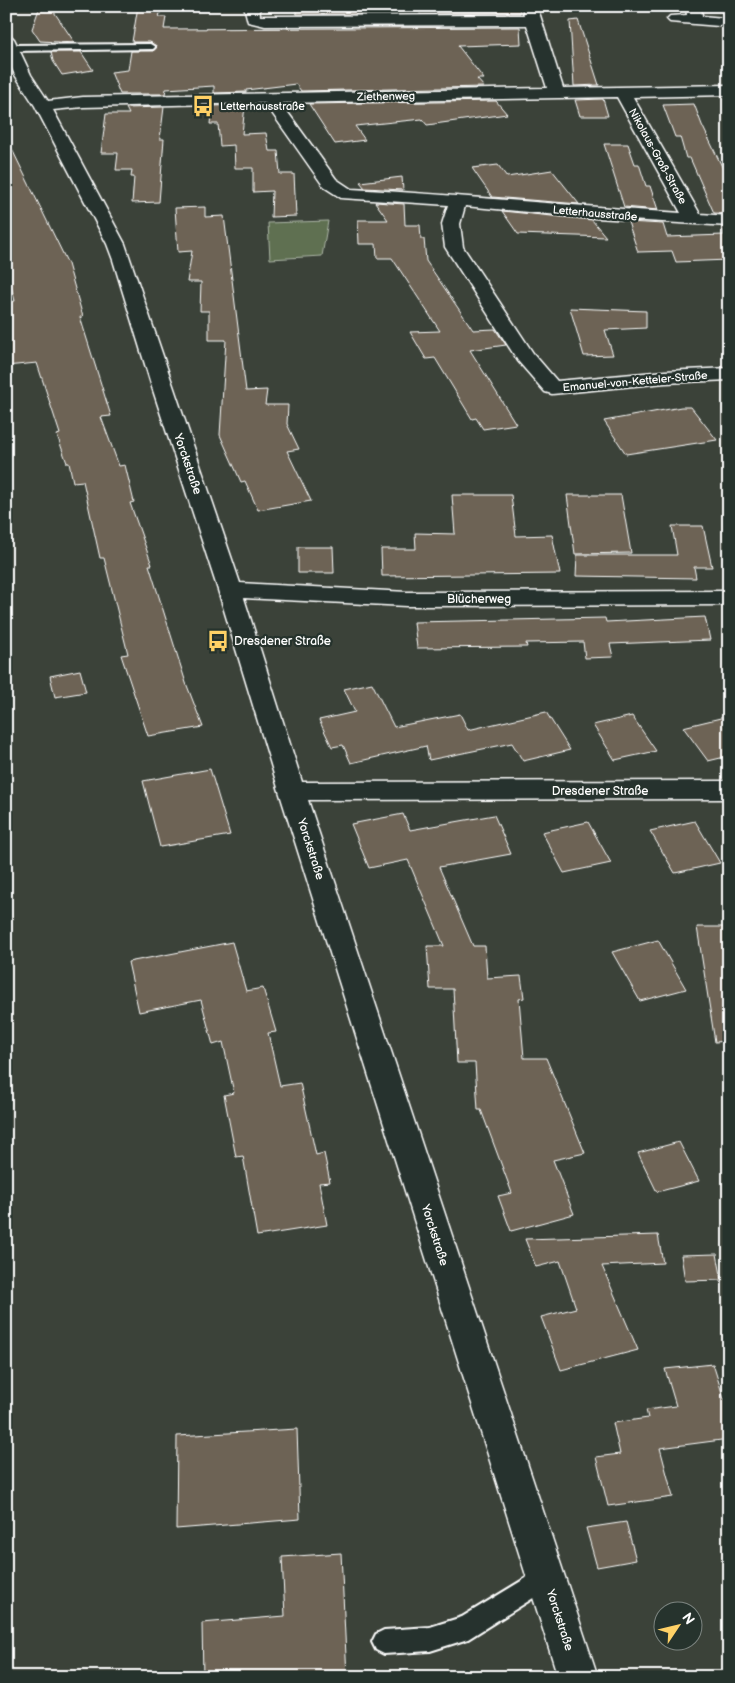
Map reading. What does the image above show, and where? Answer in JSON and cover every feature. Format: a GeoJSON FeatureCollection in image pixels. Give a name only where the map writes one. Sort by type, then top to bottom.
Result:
{"type":"FeatureCollection","features":[{"type":"Feature","properties":{"kind":"street"},"geometry":{"type":"LineString","coordinates":[[251,6],[253,19],[265,21],[392,13],[530,13],[556,94]]}},
{"type":"Feature","properties":{"kind":"street"},"geometry":{"type":"LineString","coordinates":[[676,19],[694,13],[719,21]]}},
{"type":"Feature","properties":{"kind":"street","name":"Yorckstraße"},"geometry":{"type":"LineString","coordinates":[[8,44],[23,75],[44,106],[119,252],[230,590],[292,791],[578,1677]]}},
{"type":"Feature","properties":{"kind":"street","name":"Ziethenweg"},"geometry":{"type":"LineString","coordinates":[[44,106],[83,102],[729,90]]}},
{"type":"Feature","properties":{"kind":"street","name":"Nikolaus-Groß-Straße"},"geometry":{"type":"LineString","coordinates":[[622,93],[694,220]]}},
{"type":"Feature","properties":{"kind":"street","name":"Letterhausstraße"},"geometry":{"type":"LineString","coordinates":[[269,98],[330,183],[347,194],[458,200],[579,212],[729,221]]}},
{"type":"Feature","properties":{"kind":"street","name":"Emanuel-von-Ketteler-Straße"},"geometry":{"type":"LineString","coordinates":[[458,200],[451,224],[454,248],[525,357],[552,388],[665,376],[729,374]]}},
{"type":"Feature","properties":{"kind":"street","name":"Blücherweg"},"geometry":{"type":"LineString","coordinates":[[230,590],[407,599],[729,598]]}},
{"type":"Feature","properties":{"kind":"street","name":"Dresdener Straße"},"geometry":{"type":"LineString","coordinates":[[292,791],[729,790]]}},
{"type":"Feature","properties":{"kind":"lane"},"geometry":{"type":"LineString","coordinates":[[8,44],[150,48]]}},
{"type":"Feature","properties":{"kind":"lane"},"geometry":{"type":"LineString","coordinates":[[384,1642],[430,1640],[468,1627],[546,1577]]}},
{"type":"Feature","properties":{"kind":"green space"},"geometry":{"type":"Polygon","coordinates":[[[328,221],[322,256],[270,259],[268,223],[328,221]]]}},
{"type":"Feature","properties":{"kind":"building"},"geometry":{"type":"Polygon","coordinates":[[[40,6],[50,6],[75,43],[40,41],[32,29],[40,6]]]}},
{"type":"Feature","properties":{"kind":"building"},"geometry":{"type":"Polygon","coordinates":[[[138,6],[162,6],[159,17],[166,17],[164,29],[520,27],[521,44],[458,46],[484,79],[477,79],[484,87],[301,91],[296,84],[246,90],[246,92],[214,93],[214,86],[166,89],[165,94],[120,94],[111,72],[128,70],[131,51],[153,51],[157,47],[150,42],[132,42],[138,6]]]}},
{"type":"Feature","properties":{"kind":"building"},"geometry":{"type":"Polygon","coordinates":[[[293,6],[369,6],[369,14],[297,14],[293,6]]]}},
{"type":"Feature","properties":{"kind":"building"},"geometry":{"type":"Polygon","coordinates":[[[419,6],[519,6],[520,13],[420,14],[419,6]]]}},
{"type":"Feature","properties":{"kind":"building"},"geometry":{"type":"Polygon","coordinates":[[[578,20],[599,85],[574,86],[570,21],[578,20]]]}},
{"type":"Feature","properties":{"kind":"building"},"geometry":{"type":"Polygon","coordinates":[[[51,52],[81,52],[93,70],[62,75],[53,61],[51,52]]]}},
{"type":"Feature","properties":{"kind":"building"},"geometry":{"type":"Polygon","coordinates":[[[603,99],[608,116],[580,116],[575,100],[603,99]]]}},
{"type":"Feature","properties":{"kind":"building"},"geometry":{"type":"Polygon","coordinates":[[[496,101],[507,114],[427,125],[422,119],[355,126],[365,140],[335,144],[309,104],[496,101]]]}},
{"type":"Feature","properties":{"kind":"building"},"geometry":{"type":"Polygon","coordinates":[[[694,104],[729,181],[729,214],[714,213],[690,158],[686,158],[680,137],[675,137],[663,105],[694,104]]]}},
{"type":"Feature","properties":{"kind":"building"},"geometry":{"type":"Polygon","coordinates":[[[245,105],[242,134],[266,133],[269,151],[278,151],[280,174],[294,174],[296,216],[271,217],[272,191],[253,192],[253,168],[235,168],[234,145],[220,146],[218,124],[210,124],[212,106],[245,105]]]}},
{"type":"Feature","properties":{"kind":"building"},"geometry":{"type":"Polygon","coordinates":[[[164,107],[160,139],[164,139],[159,202],[132,203],[134,177],[131,177],[132,170],[116,170],[118,153],[101,153],[106,114],[129,114],[126,108],[164,107]]]}},
{"type":"Feature","properties":{"kind":"building"},"geometry":{"type":"Polygon","coordinates":[[[6,137],[68,264],[83,317],[80,317],[111,416],[101,417],[119,466],[125,465],[134,502],[130,503],[152,565],[149,565],[186,683],[203,727],[148,736],[121,655],[128,654],[104,558],[100,558],[83,481],[73,482],[69,463],[67,463],[57,435],[60,434],[37,363],[6,366],[6,302],[15,301],[6,267],[6,137]]]}},
{"type":"Feature","properties":{"kind":"building"},"geometry":{"type":"Polygon","coordinates":[[[604,144],[628,144],[635,164],[639,164],[646,186],[650,186],[658,210],[624,207],[604,144]]]}},
{"type":"Feature","properties":{"kind":"building"},"geometry":{"type":"Polygon","coordinates":[[[498,165],[507,177],[552,170],[579,204],[492,197],[472,168],[498,165]]]}},
{"type":"Feature","properties":{"kind":"building"},"geometry":{"type":"Polygon","coordinates":[[[402,177],[403,190],[365,188],[360,182],[402,177]]]}},
{"type":"Feature","properties":{"kind":"building"},"geometry":{"type":"Polygon","coordinates":[[[375,202],[404,204],[405,225],[420,225],[421,239],[424,239],[426,261],[473,330],[495,329],[506,345],[470,350],[516,424],[483,429],[476,418],[472,419],[435,358],[426,359],[410,332],[440,331],[392,258],[377,258],[376,244],[359,244],[358,220],[388,220],[375,202]]]}},
{"type":"Feature","properties":{"kind":"building"},"geometry":{"type":"Polygon","coordinates":[[[205,207],[205,217],[224,216],[246,391],[267,390],[265,405],[288,405],[287,424],[299,449],[287,451],[311,501],[258,510],[245,481],[241,482],[220,435],[226,340],[209,340],[209,311],[200,311],[201,282],[187,282],[192,251],[178,252],[175,208],[205,207]]]}},
{"type":"Feature","properties":{"kind":"building"},"geometry":{"type":"Polygon","coordinates":[[[502,211],[592,220],[606,237],[518,234],[502,211]]]}},
{"type":"Feature","properties":{"kind":"building"},"geometry":{"type":"Polygon","coordinates":[[[628,222],[663,224],[667,237],[724,235],[722,227],[729,228],[729,260],[676,262],[672,251],[638,252],[628,222]]]}},
{"type":"Feature","properties":{"kind":"building"},"geometry":{"type":"Polygon","coordinates":[[[570,308],[646,311],[646,328],[605,330],[613,355],[584,356],[570,308]]]}},
{"type":"Feature","properties":{"kind":"building"},"geometry":{"type":"Polygon","coordinates":[[[681,407],[691,407],[717,440],[626,454],[604,421],[681,407]]]}},
{"type":"Feature","properties":{"kind":"building"},"geometry":{"type":"Polygon","coordinates":[[[452,495],[511,495],[516,536],[552,535],[560,574],[382,576],[381,549],[416,549],[415,533],[455,534],[452,495]]]}},
{"type":"Feature","properties":{"kind":"building"},"geometry":{"type":"Polygon","coordinates":[[[567,495],[621,495],[631,553],[575,554],[567,495]]]}},
{"type":"Feature","properties":{"kind":"building"},"geometry":{"type":"Polygon","coordinates":[[[672,526],[703,526],[712,567],[694,567],[696,578],[576,576],[577,555],[677,555],[672,526]]]}},
{"type":"Feature","properties":{"kind":"building"},"geometry":{"type":"Polygon","coordinates":[[[298,547],[333,547],[334,573],[298,573],[298,547]]]}},
{"type":"Feature","properties":{"kind":"building"},"geometry":{"type":"Polygon","coordinates":[[[705,617],[710,640],[610,644],[613,657],[585,658],[583,642],[526,643],[527,647],[417,648],[414,622],[605,618],[606,622],[705,617]]]}},
{"type":"Feature","properties":{"kind":"building"},"geometry":{"type":"Polygon","coordinates":[[[80,670],[86,692],[55,697],[50,676],[80,670]]]}},
{"type":"Feature","properties":{"kind":"building"},"geometry":{"type":"Polygon","coordinates":[[[372,683],[394,727],[460,714],[468,730],[546,712],[570,750],[523,761],[512,743],[429,760],[426,746],[351,763],[343,745],[332,747],[319,720],[355,712],[344,689],[372,683]]]}},
{"type":"Feature","properties":{"kind":"building"},"geometry":{"type":"Polygon","coordinates":[[[632,716],[656,751],[615,760],[593,725],[632,716]]]}},
{"type":"Feature","properties":{"kind":"building"},"geometry":{"type":"Polygon","coordinates":[[[729,716],[729,756],[708,761],[683,727],[729,716]]]}},
{"type":"Feature","properties":{"kind":"building"},"geometry":{"type":"Polygon","coordinates":[[[210,769],[230,835],[160,847],[143,781],[210,769]]]}},
{"type":"Feature","properties":{"kind":"building"},"geometry":{"type":"Polygon","coordinates":[[[403,814],[410,830],[494,815],[511,854],[439,867],[473,946],[485,946],[487,978],[521,976],[524,998],[519,999],[524,1058],[546,1058],[585,1153],[553,1160],[574,1214],[511,1231],[498,1196],[512,1193],[481,1110],[478,1110],[475,1063],[457,1063],[453,989],[430,989],[427,946],[444,946],[408,860],[369,868],[351,824],[403,814]]]}},
{"type":"Feature","properties":{"kind":"building"},"geometry":{"type":"Polygon","coordinates":[[[695,821],[720,863],[675,873],[650,831],[695,821]]]}},
{"type":"Feature","properties":{"kind":"building"},"geometry":{"type":"Polygon","coordinates":[[[588,822],[611,863],[564,873],[542,832],[588,822]]]}},
{"type":"Feature","properties":{"kind":"building"},"geometry":{"type":"Polygon","coordinates":[[[697,927],[729,927],[729,1041],[715,1042],[697,927]]]}},
{"type":"Feature","properties":{"kind":"building"},"geometry":{"type":"Polygon","coordinates":[[[658,940],[686,989],[640,1001],[612,952],[658,940]]]}},
{"type":"Feature","properties":{"kind":"building"},"geometry":{"type":"Polygon","coordinates":[[[232,942],[246,991],[263,988],[276,1032],[268,1033],[280,1086],[300,1083],[316,1155],[324,1153],[330,1182],[319,1183],[327,1225],[257,1236],[243,1156],[236,1157],[224,1095],[234,1093],[223,1042],[213,1045],[201,1000],[139,1012],[128,962],[232,942]]]}},
{"type":"Feature","properties":{"kind":"building"},"geometry":{"type":"Polygon","coordinates":[[[679,1142],[699,1181],[657,1192],[638,1153],[679,1142]]]}},
{"type":"Feature","properties":{"kind":"building"},"geometry":{"type":"Polygon","coordinates":[[[658,1235],[663,1263],[602,1266],[638,1350],[561,1370],[541,1317],[576,1308],[560,1261],[536,1267],[525,1239],[658,1235]]]}},
{"type":"Feature","properties":{"kind":"building"},"geometry":{"type":"Polygon","coordinates":[[[717,1254],[722,1280],[685,1281],[681,1255],[717,1254]]]}},
{"type":"Feature","properties":{"kind":"building"},"geometry":{"type":"Polygon","coordinates":[[[713,1364],[724,1399],[729,1399],[729,1439],[660,1448],[673,1497],[608,1506],[596,1457],[620,1454],[613,1423],[648,1418],[646,1410],[676,1406],[665,1369],[713,1364]]]}},
{"type":"Feature","properties":{"kind":"building"},"geometry":{"type":"Polygon","coordinates":[[[297,1429],[300,1519],[176,1529],[177,1436],[297,1429]]]}},
{"type":"Feature","properties":{"kind":"building"},"geometry":{"type":"Polygon","coordinates":[[[626,1522],[636,1560],[597,1567],[586,1528],[626,1522]]]}},
{"type":"Feature","properties":{"kind":"building"},"geometry":{"type":"Polygon","coordinates":[[[341,1553],[347,1677],[203,1677],[202,1623],[285,1616],[282,1557],[341,1553]]]}},
{"type":"Feature","properties":{"kind":"place","name":"Letterhausstraße"},"geometry":{"type":"Point","coordinates":[203,106]}},
{"type":"Feature","properties":{"kind":"place","name":"Dresdener Straße"},"geometry":{"type":"Point","coordinates":[218,641]}}]}
